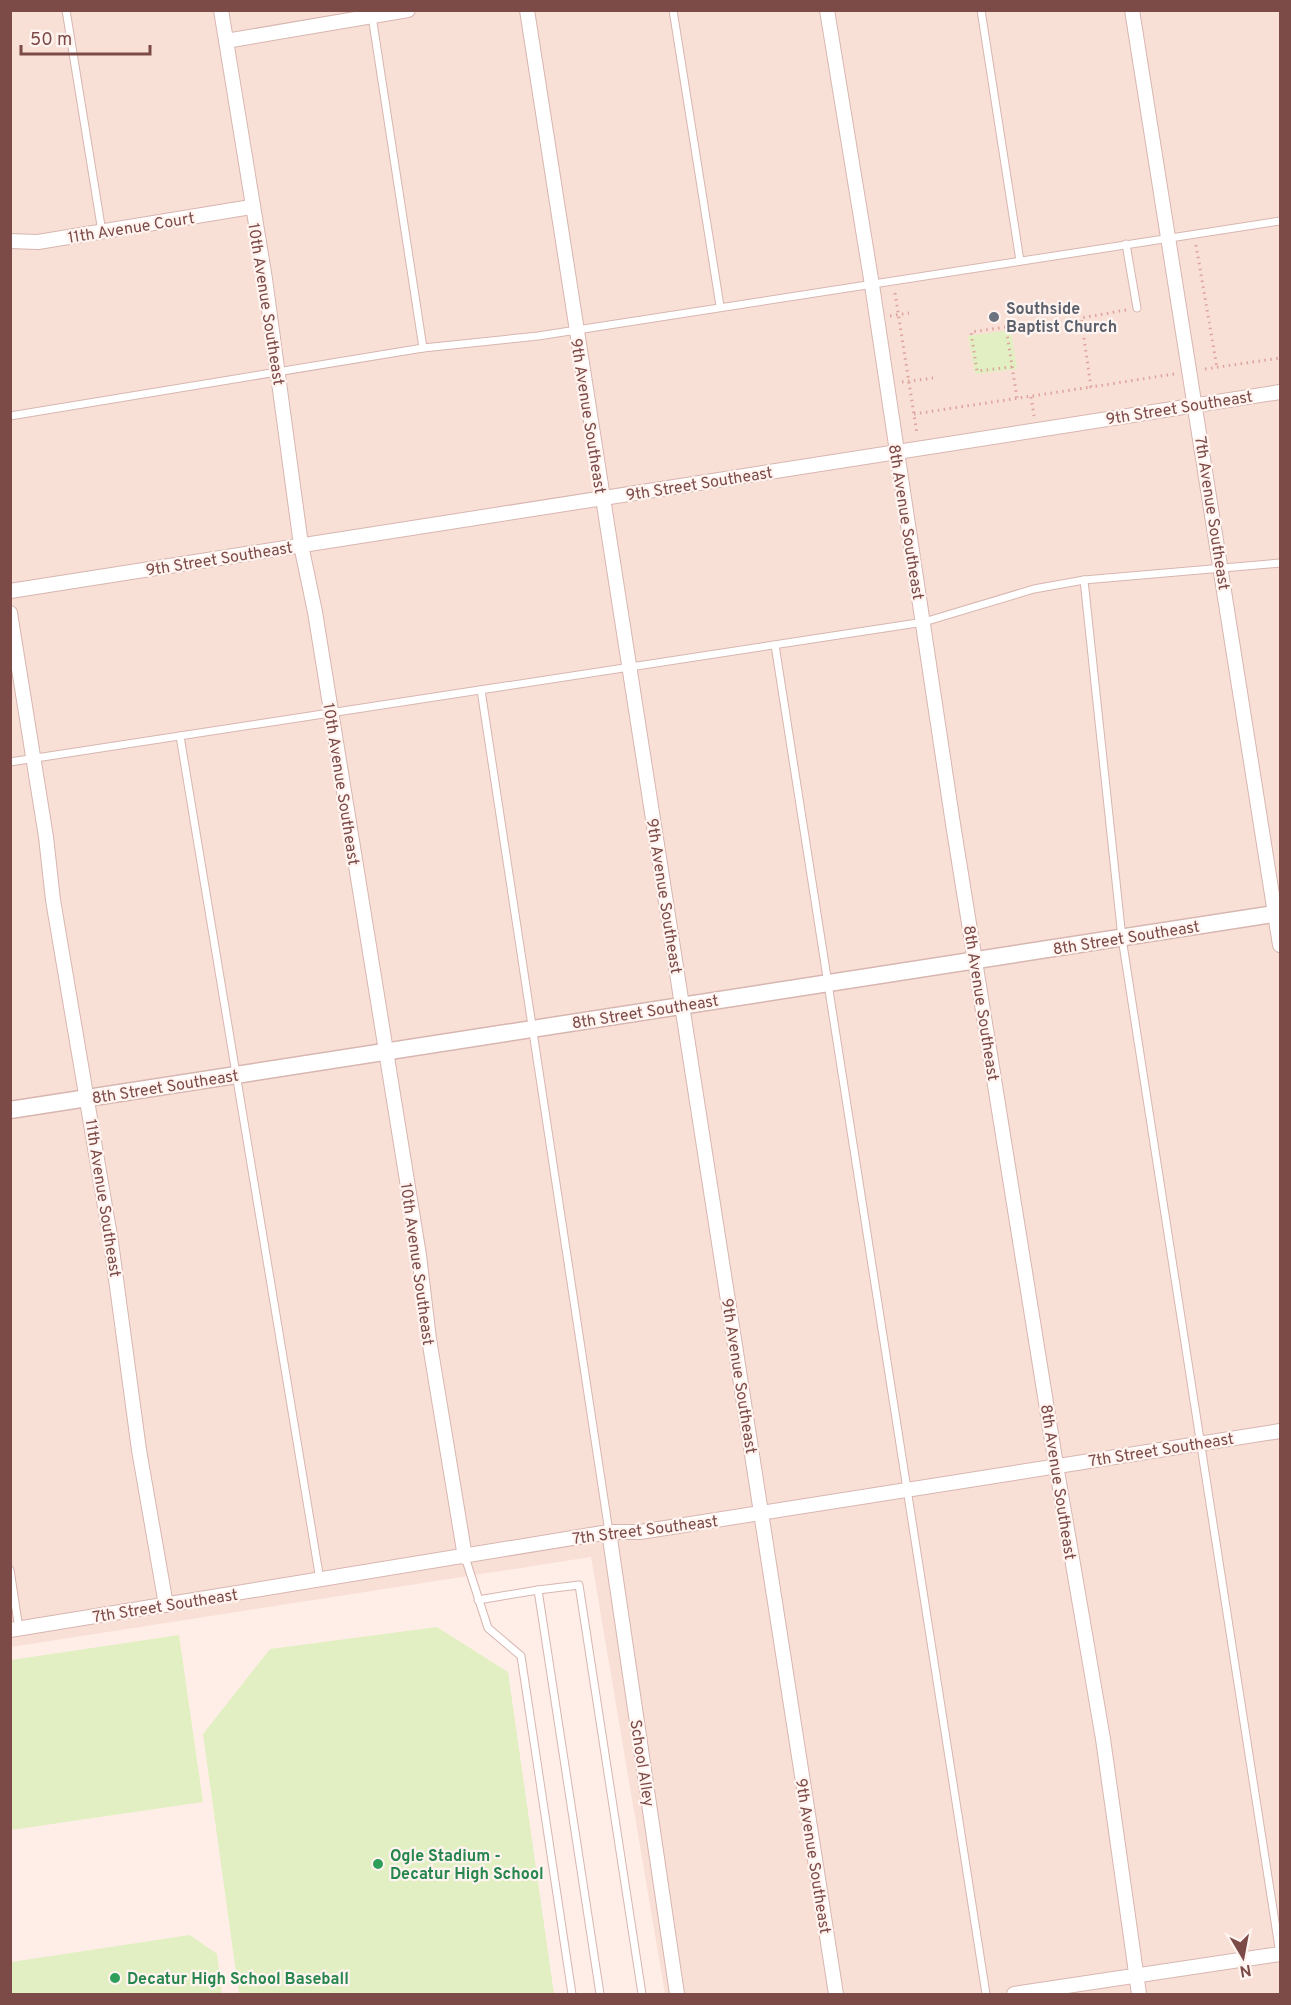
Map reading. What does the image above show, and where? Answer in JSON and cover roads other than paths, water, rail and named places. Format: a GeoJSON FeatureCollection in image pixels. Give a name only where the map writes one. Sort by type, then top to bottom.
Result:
{"type":"FeatureCollection","features":[{"type":"Feature","properties":{"kind":"street","name":"10th Avenue Southeast"},"geometry":{"type":"LineString","coordinates":[[221,10],[277,371],[301,545],[386,1052],[465,1557]]}},
{"type":"Feature","properties":{"kind":"street"},"geometry":{"type":"LineString","coordinates":[[226,41],[372,14],[408,10]]}},
{"type":"Feature","properties":{"kind":"street","name":"9th Avenue Southeast"},"geometry":{"type":"LineString","coordinates":[[527,10],[836,1995]]}},
{"type":"Feature","properties":{"kind":"street","name":"8th Avenue Southeast"},"geometry":{"type":"LineString","coordinates":[[827,10],[1056,1465],[1102,1739],[1139,1995]]}},
{"type":"Feature","properties":{"kind":"street","name":"7th Avenue Southeast"},"geometry":{"type":"LineString","coordinates":[[1132,10],[1166,237],[1191,372],[1222,569],[1254,791],[1278,913],[1281,945]]}},
{"type":"Feature","properties":{"kind":"street","name":"11th Avenue Court"},"geometry":{"type":"LineString","coordinates":[[10,241],[38,242],[252,207]]}},
{"type":"Feature","properties":{"kind":"street","name":"9th Street Southeast"},"geometry":{"type":"LineString","coordinates":[[10,591],[1281,392]]}},
{"type":"Feature","properties":{"kind":"street","name":"11th Avenue Southeast"},"geometry":{"type":"LineString","coordinates":[[10,613],[34,758],[53,900],[120,1298],[139,1450],[166,1605]]}},
{"type":"Feature","properties":{"kind":"street","name":"8th Street Southeast"},"geometry":{"type":"LineString","coordinates":[[10,1110],[1278,913]]}},
{"type":"Feature","properties":{"kind":"street","name":"7th Street Southeast"},"geometry":{"type":"LineString","coordinates":[[15,1629],[609,1532],[640,1532],[760,1514],[1056,1465],[1281,1431]]}},
{"type":"Feature","properties":{"kind":"street","name":"School Alley"},"geometry":{"type":"LineString","coordinates":[[609,1532],[677,1995]]}},
{"type":"Feature","properties":{"kind":"street"},"geometry":{"type":"LineString","coordinates":[[1014,1995],[1281,1954]]}},
{"type":"Feature","properties":{"kind":"lane"},"geometry":{"type":"LineString","coordinates":[[66,10],[102,232]]}},
{"type":"Feature","properties":{"kind":"lane"},"geometry":{"type":"LineString","coordinates":[[673,10],[720,306]]}},
{"type":"Feature","properties":{"kind":"lane"},"geometry":{"type":"LineString","coordinates":[[981,10],[1020,261]]}},
{"type":"Feature","properties":{"kind":"lane"},"geometry":{"type":"LineString","coordinates":[[372,14],[423,348]]}},
{"type":"Feature","properties":{"kind":"lane"},"geometry":{"type":"LineString","coordinates":[[10,416],[423,348],[576,329],[1281,221]]}},
{"type":"Feature","properties":{"kind":"lane"},"geometry":{"type":"LineString","coordinates":[[1126,244],[1137,308]]}},
{"type":"Feature","properties":{"kind":"lane"},"geometry":{"type":"LineString","coordinates":[[10,762],[924,622],[1034,589],[1084,580],[1281,563]]}},
{"type":"Feature","properties":{"kind":"lane"},"geometry":{"type":"LineString","coordinates":[[1084,580],[1122,938],[1281,1954]]}},
{"type":"Feature","properties":{"kind":"lane"},"geometry":{"type":"LineString","coordinates":[[775,645],[986,1995]]}},
{"type":"Feature","properties":{"kind":"lane"},"geometry":{"type":"LineString","coordinates":[[481,690],[609,1532]]}},
{"type":"Feature","properties":{"kind":"lane"},"geometry":{"type":"LineString","coordinates":[[180,736],[320,1580]]}},
{"type":"Feature","properties":{"kind":"lane"},"geometry":{"type":"LineString","coordinates":[[465,1557],[488,1628],[520,1656],[572,1995]]}},
{"type":"Feature","properties":{"kind":"lane"},"geometry":{"type":"LineString","coordinates":[[10,1570],[15,1629]]}},
{"type":"Feature","properties":{"kind":"lane"},"geometry":{"type":"LineString","coordinates":[[478,1600],[579,1585],[642,1995]]}},
{"type":"Feature","properties":{"kind":"lane"},"geometry":{"type":"LineString","coordinates":[[538,1590],[600,1995]]}},
{"type":"Feature","properties":{"kind":"place","name":"Southside Baptist Church"},"geometry":{"type":"Point","coordinates":[994,317]}},
{"type":"Feature","properties":{"kind":"place","name":"Ogle Stadium - Decatur High School"},"geometry":{"type":"Point","coordinates":[378,1864]}},
{"type":"Feature","properties":{"kind":"place","name":"Decatur High School Baseball"},"geometry":{"type":"Point","coordinates":[115,1978]}}]}
